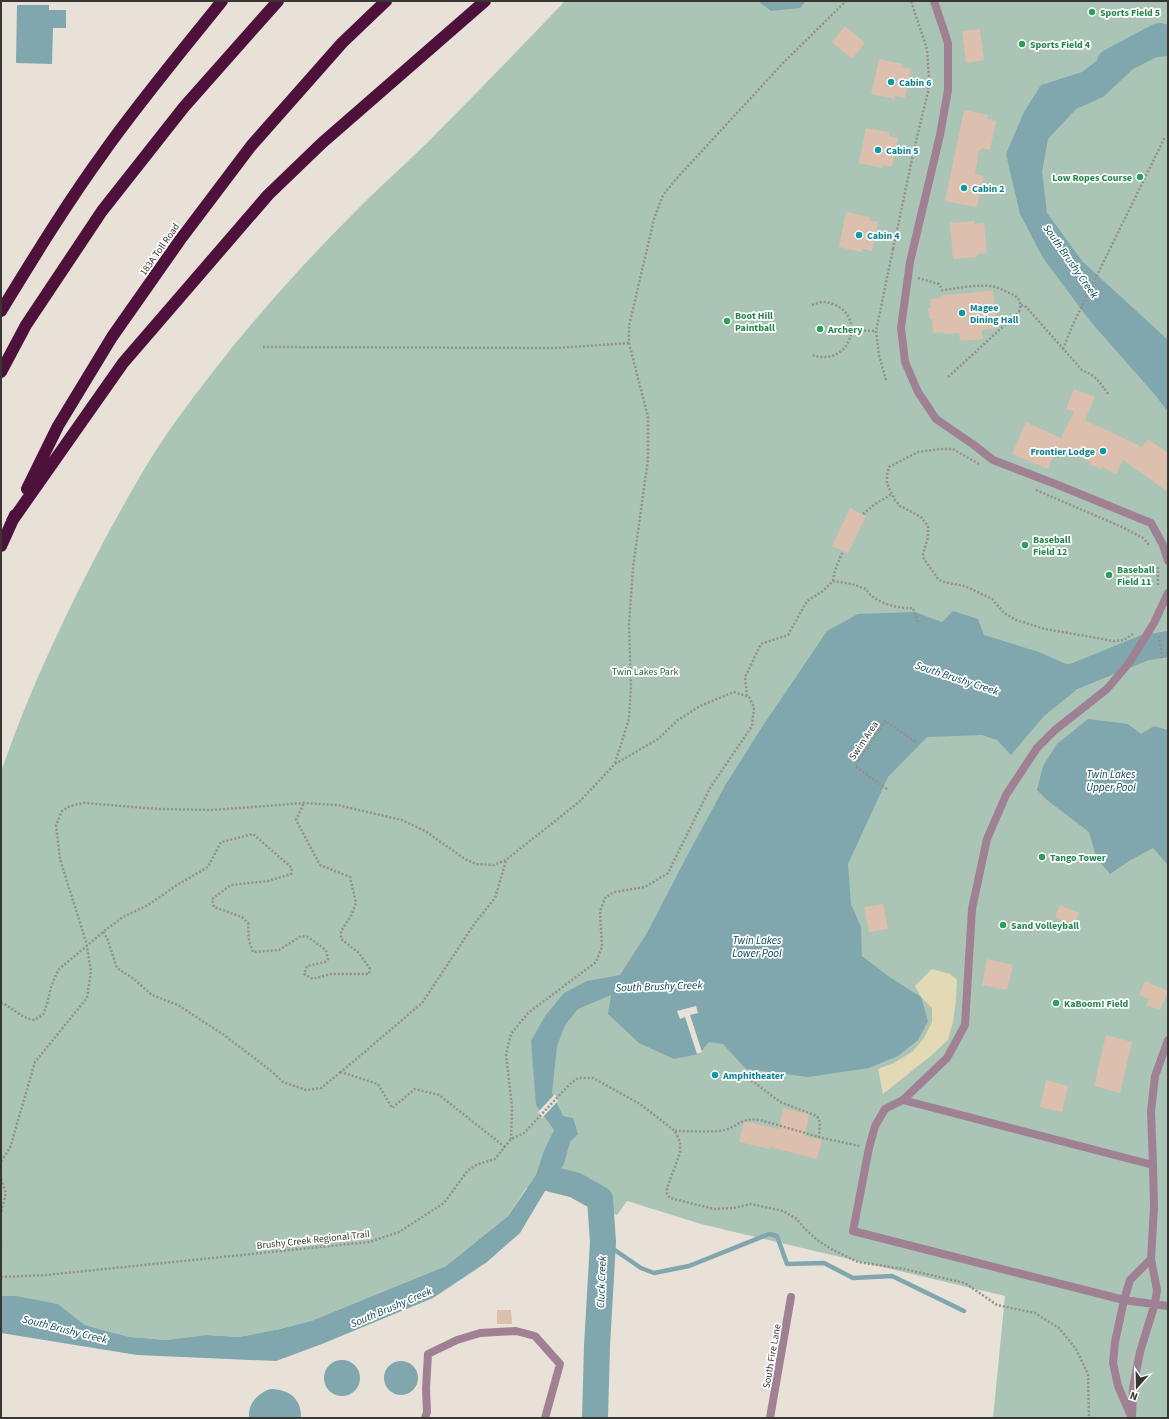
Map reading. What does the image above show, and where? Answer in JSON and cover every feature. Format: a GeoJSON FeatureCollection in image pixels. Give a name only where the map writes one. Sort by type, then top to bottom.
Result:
{"type":"FeatureCollection","features":[{"type":"Feature","properties":{"kind":"highway"},"geometry":{"type":"LineString","coordinates":[[1,310],[54,224],[103,153],[155,83],[222,1]]}},
{"type":"Feature","properties":{"kind":"highway"},"geometry":{"type":"LineString","coordinates":[[1,372],[26,325],[102,211],[184,107],[278,1]]}},
{"type":"Feature","properties":{"kind":"highway","name":"183A Toll Road"},"geometry":{"type":"LineString","coordinates":[[1,546],[58,426],[112,337],[180,240],[251,146],[342,43],[386,1]]}},
{"type":"Feature","properties":{"kind":"highway"},"geometry":{"type":"LineString","coordinates":[[12,521],[123,363],[268,195],[322,143],[485,1]]}},
{"type":"Feature","properties":{"kind":"street"},"geometry":{"type":"LineString","coordinates":[[934,1],[948,43],[948,90],[940,135],[910,262],[901,328],[905,362],[918,392],[936,418],[993,460],[1151,523],[1168,561]]}},
{"type":"Feature","properties":{"kind":"street"},"geometry":{"type":"LineString","coordinates":[[1168,593],[1154,623],[1129,663],[1107,689],[1054,730],[1037,748],[1006,795],[987,839],[972,909],[965,1025],[946,1058],[903,1100],[886,1109],[875,1126],[852,1231],[1124,1300],[1168,1306]]}},
{"type":"Feature","properties":{"kind":"street"},"geometry":{"type":"LineString","coordinates":[[1132,1418],[1133,1388],[1140,1352],[1157,1290],[1151,1259],[1154,1208],[1154,1165],[1151,1111],[1155,1076],[1168,1040]]}},
{"type":"Feature","properties":{"kind":"street"},"geometry":{"type":"LineString","coordinates":[[903,1100],[1154,1165]]}},
{"type":"Feature","properties":{"kind":"street"},"geometry":{"type":"LineString","coordinates":[[1132,1418],[1118,1386],[1113,1363],[1115,1342],[1130,1280],[1151,1259]]}},
{"type":"Feature","properties":{"kind":"street","name":"South Fire Lane"},"geometry":{"type":"LineString","coordinates":[[770,1418],[791,1297]]}},
{"type":"Feature","properties":{"kind":"street"},"geometry":{"type":"LineString","coordinates":[[425,1418],[427,1412],[426,1366],[428,1354],[456,1340],[480,1333],[516,1331],[535,1336],[560,1364],[545,1418]]}},
{"type":"Feature","properties":{"kind":"path"},"geometry":{"type":"LineString","coordinates":[[615,764],[629,719],[632,687],[629,624],[632,576],[648,459],[648,417],[629,343],[629,326],[654,219],[663,195],[678,177],[783,63],[846,1]]}},
{"type":"Feature","properties":{"kind":"path"},"geometry":{"type":"LineString","coordinates":[[886,380],[876,331],[930,78],[927,49],[912,1]]}},
{"type":"Feature","properties":{"kind":"path"},"geometry":{"type":"LineString","coordinates":[[1063,348],[1074,322],[1164,139],[1168,139]]}},
{"type":"Feature","properties":{"kind":"path"},"geometry":{"type":"LineString","coordinates":[[918,278],[939,284],[942,290],[986,286],[994,287],[1020,299],[1020,312],[947,378]]}},
{"type":"Feature","properties":{"kind":"path"},"geometry":{"type":"LineString","coordinates":[[812,305],[822,302],[829,303],[840,308],[849,316],[852,330],[851,337],[845,348],[835,355],[824,357],[812,355]]}},
{"type":"Feature","properties":{"kind":"path"},"geometry":{"type":"LineString","coordinates":[[1021,305],[1026,307],[1082,370],[1093,375],[1100,381],[1109,395]]}},
{"type":"Feature","properties":{"kind":"path"},"geometry":{"type":"LineString","coordinates":[[852,330],[876,331]]}},
{"type":"Feature","properties":{"kind":"path"},"geometry":{"type":"LineString","coordinates":[[263,347],[557,348],[629,343]]}},
{"type":"Feature","properties":{"kind":"path"},"geometry":{"type":"LineString","coordinates":[[986,467],[953,449],[918,452],[889,467],[886,475],[887,484],[892,494],[900,506],[921,517],[928,526],[928,537],[923,554],[924,559],[938,579],[943,582],[965,586],[992,599],[1004,613],[1016,620],[1045,629],[1114,641],[1124,640],[1132,635],[1137,629]]}},
{"type":"Feature","properties":{"kind":"path"},"geometry":{"type":"LineString","coordinates":[[1031,488],[1122,527],[1143,538],[1151,549]]}},
{"type":"Feature","properties":{"kind":"path"},"geometry":{"type":"LineString","coordinates":[[863,514],[875,504],[892,494]]}},
{"type":"Feature","properties":{"kind":"path"},"geometry":{"type":"LineString","coordinates":[[747,696],[745,677],[761,644],[788,635],[807,601],[823,592],[834,581],[835,570],[843,551]]}},
{"type":"Feature","properties":{"kind":"path"},"geometry":{"type":"LineString","coordinates":[[1158,566],[1158,590]]}},
{"type":"Feature","properties":{"kind":"path"},"geometry":{"type":"LineString","coordinates":[[834,581],[852,584],[866,589],[868,593],[887,604],[903,608],[913,608],[918,624]]}},
{"type":"Feature","properties":{"kind":"path"},"geometry":{"type":"LineString","coordinates":[[1159,638],[1162,658]]}},
{"type":"Feature","properties":{"kind":"path"},"geometry":{"type":"LineString","coordinates":[[1,1161],[10,1148],[35,1062],[87,998],[91,971],[87,946],[60,859],[56,825],[62,811],[70,806],[84,803],[159,810],[212,810],[304,803],[337,805],[402,820],[425,831],[465,859],[476,864],[494,865],[506,860],[579,802],[615,764],[658,739],[678,720],[700,706],[734,692],[749,697],[754,707],[752,726],[710,788],[668,873],[646,887],[614,892],[605,898],[600,911],[602,947],[596,962],[528,1014],[510,1034],[506,1054],[512,1107],[511,1139]]}},
{"type":"Feature","properties":{"kind":"path","name":"Swim Area"},"geometry":{"type":"LineString","coordinates":[[887,789],[855,766],[885,722],[917,743]]}},
{"type":"Feature","properties":{"kind":"path"},"geometry":{"type":"LineString","coordinates":[[1,1003],[24,1017],[34,1020],[43,1015],[51,987],[58,970],[123,917],[148,904],[208,867],[221,842],[253,834],[292,868],[291,874],[268,881],[231,886],[212,899],[214,907],[242,917],[248,923],[249,941],[253,952],[279,950],[301,936],[308,937],[326,950],[328,959],[325,962],[307,966],[304,974],[313,979],[331,974],[369,974],[370,969],[359,953],[341,939],[341,931],[351,916],[356,903],[350,877],[320,865],[296,820],[304,803]]}},
{"type":"Feature","properties":{"kind":"path"},"geometry":{"type":"LineString","coordinates":[[103,932],[108,938],[117,968],[134,979],[152,995],[178,1005],[224,1035],[270,1070],[283,1082],[306,1090],[321,1088],[422,1003],[475,923],[495,898],[506,860]]}},
{"type":"Feature","properties":{"kind":"path"},"geometry":{"type":"LineString","coordinates":[[341,1072],[378,1084],[392,1108],[415,1089],[439,1095],[505,1147]]}},
{"type":"Feature","properties":{"kind":"path"},"geometry":{"type":"LineString","coordinates":[[737,1073],[755,1083],[780,1102],[817,1116],[820,1122],[819,1137]]}},
{"type":"Feature","properties":{"kind":"path","name":"Brushy Creek Regional Trail"},"geometry":{"type":"LineString","coordinates":[[1,1277],[46,1275],[369,1242],[399,1232],[444,1203],[468,1170],[478,1164],[495,1159],[511,1139],[523,1134],[532,1126],[570,1084],[578,1078],[592,1078],[640,1104],[675,1131]]}},
{"type":"Feature","properties":{"kind":"path"},"geometry":{"type":"LineString","coordinates":[[869,1148],[819,1137],[760,1120],[751,1119],[743,1120],[730,1128],[718,1131],[675,1131],[680,1142],[680,1153],[667,1188],[667,1194],[670,1198],[714,1209],[734,1208],[751,1204],[784,1211],[797,1219],[817,1240],[833,1250],[858,1262],[904,1269],[965,1283],[997,1304],[1036,1313],[1059,1328],[1076,1350],[1088,1374],[1089,1418]]}},
{"type":"Feature","properties":{"kind":"path"},"geometry":{"type":"LineString","coordinates":[[1,1179],[6,1193],[1,1212]]}},
{"type":"Feature","properties":{"kind":"green space","name":"Twin Lakes Park"},"geometry":{"type":"Polygon","coordinates":[[[565,1],[1168,1],[1168,1418],[993,1418],[1005,1296],[701,1224],[627,1201],[617,1215],[548,1186],[526,1188],[508,1216],[446,1266],[311,1321],[280,1329],[239,1337],[206,1335],[167,1340],[130,1337],[85,1325],[58,1304],[1,1296],[1,772],[24,711],[49,652],[106,537],[146,466],[173,425],[214,370],[279,292],[325,242],[444,126],[565,1]]]}},
{"type":"Feature","properties":{"kind":"sand"},"geometry":{"type":"Polygon","coordinates":[[[932,969],[950,974],[957,980],[953,1022],[948,1040],[883,1094],[878,1069],[894,1063],[912,1052],[924,1038],[932,1022],[932,1008],[921,997],[915,986],[932,969]]]}},
{"type":"Feature","properties":{"kind":"water"},"geometry":{"type":"Polygon","coordinates":[[[758,1],[806,1],[800,8],[771,11],[758,1]]]}},
{"type":"Feature","properties":{"kind":"water"},"geometry":{"type":"Polygon","coordinates":[[[17,5],[49,5],[49,10],[66,10],[66,28],[53,28],[52,64],[16,63],[17,5]]]}},
{"type":"Feature","properties":{"kind":"water"},"geometry":{"type":"Polygon","coordinates":[[[1164,27],[1168,28],[1168,56],[1157,57],[1133,69],[1103,97],[1076,109],[1048,139],[1042,172],[1047,213],[1083,262],[1168,340],[1168,412],[1156,396],[1090,321],[1043,258],[1020,214],[1006,154],[1024,112],[1041,85],[1082,72],[1103,56],[1123,45],[1150,45],[1156,33],[1164,27]]]}},
{"type":"Feature","properties":{"kind":"water","name":"Twin Lakes Lower Pool"},"geometry":{"type":"Polygon","coordinates":[[[953,611],[978,619],[984,635],[1039,652],[1073,667],[1082,667],[1091,664],[1092,672],[1088,680],[1081,680],[1075,691],[1044,716],[1011,755],[997,740],[982,735],[927,737],[888,777],[848,864],[851,904],[861,927],[862,956],[888,976],[921,997],[928,1021],[918,1040],[898,1056],[869,1068],[808,1077],[746,1069],[723,1044],[709,1042],[699,1054],[674,1059],[639,1043],[608,1014],[611,995],[578,1009],[565,1025],[557,1046],[552,1093],[563,1116],[573,1118],[578,1134],[570,1142],[564,1164],[548,1186],[520,1233],[487,1262],[433,1298],[322,1344],[276,1361],[137,1355],[1,1333],[1,1296],[16,1296],[58,1304],[85,1325],[130,1337],[167,1340],[206,1335],[239,1337],[311,1321],[446,1266],[508,1216],[536,1175],[544,1151],[554,1130],[536,1105],[531,1041],[545,1016],[564,993],[587,981],[620,975],[647,933],[726,784],[762,727],[827,631],[858,614],[915,612],[942,622],[953,611]]]}},
{"type":"Feature","properties":{"kind":"water","name":"Twin Lakes Upper Pool"},"geometry":{"type":"Polygon","coordinates":[[[1088,719],[1128,724],[1141,734],[1154,726],[1168,730],[1168,865],[1153,848],[1129,861],[1110,874],[1096,857],[1089,832],[1047,800],[1037,790],[1043,766],[1057,744],[1088,719]]]}},
{"type":"Feature","properties":{"kind":"water"},"geometry":{"type":"Polygon","coordinates":[[[342,1360],[355,1365],[360,1378],[355,1391],[342,1396],[329,1391],[324,1378],[329,1365],[342,1360]]]}},
{"type":"Feature","properties":{"kind":"water"},"geometry":{"type":"Polygon","coordinates":[[[398,1361],[404,1361],[408,1362],[415,1368],[418,1378],[417,1385],[411,1392],[404,1395],[398,1395],[394,1394],[387,1388],[384,1381],[384,1375],[385,1371],[391,1364],[398,1361]]]}},
{"type":"Feature","properties":{"kind":"water"},"geometry":{"type":"Polygon","coordinates":[[[270,1389],[277,1389],[293,1396],[299,1405],[301,1418],[249,1418],[250,1408],[254,1400],[257,1396],[270,1389]]]}},
{"type":"Feature","properties":{"kind":"pier"},"geometry":{"type":"Polygon","coordinates":[[[696,1006],[698,1013],[690,1015],[702,1052],[697,1054],[685,1017],[680,1019],[677,1011],[696,1006]]]}},
{"type":"Feature","properties":{"kind":"pier"},"geometry":{"type":"Polygon","coordinates":[[[555,1094],[558,1101],[542,1118],[538,1112],[555,1094]]]}},
{"type":"Feature","properties":{"kind":"building"},"geometry":{"type":"Polygon","coordinates":[[[845,26],[865,43],[852,59],[832,42],[845,26]]]}},
{"type":"Feature","properties":{"kind":"building"},"geometry":{"type":"Polygon","coordinates":[[[980,29],[984,60],[966,63],[962,31],[980,29]]]}},
{"type":"Feature","properties":{"kind":"building","name":"Cabin 6"},"geometry":{"type":"Polygon","coordinates":[[[879,59],[902,64],[901,67],[911,69],[905,98],[895,96],[895,99],[871,94],[879,59]]]}},
{"type":"Feature","properties":{"kind":"building"},"geometry":{"type":"Polygon","coordinates":[[[964,110],[988,115],[987,119],[996,121],[990,150],[981,148],[980,151],[979,150],[975,174],[984,176],[977,207],[945,201],[964,110]]]}},
{"type":"Feature","properties":{"kind":"building","name":"Cabin 5"},"geometry":{"type":"Polygon","coordinates":[[[866,128],[889,132],[889,136],[898,138],[892,167],[883,165],[882,168],[859,163],[866,128]]]}},
{"type":"Feature","properties":{"kind":"building","name":"Cabin 4"},"geometry":{"type":"Polygon","coordinates":[[[846,212],[870,217],[869,220],[878,222],[872,251],[863,249],[862,252],[839,247],[846,212]]]}},
{"type":"Feature","properties":{"kind":"building"},"geometry":{"type":"Polygon","coordinates":[[[975,221],[974,224],[984,223],[987,253],[977,254],[977,257],[953,259],[950,223],[975,221]]]}},
{"type":"Feature","properties":{"kind":"building","name":"Magee Dining Hall"},"geometry":{"type":"Polygon","coordinates":[[[993,290],[997,328],[982,330],[983,339],[960,341],[959,333],[933,333],[932,319],[930,319],[928,308],[931,307],[930,299],[941,298],[940,296],[993,290]]]}},
{"type":"Feature","properties":{"kind":"building"},"geometry":{"type":"Polygon","coordinates":[[[1074,389],[1095,397],[1085,420],[1142,447],[1148,439],[1168,453],[1168,492],[1123,460],[1116,474],[1102,467],[1100,469],[1089,464],[1091,462],[1058,447],[1048,469],[1012,454],[1026,422],[1061,438],[1074,412],[1066,409],[1074,389]]]}},
{"type":"Feature","properties":{"kind":"building"},"geometry":{"type":"Polygon","coordinates":[[[850,508],[866,516],[848,553],[832,546],[850,508]]]}},
{"type":"Feature","properties":{"kind":"building"},"geometry":{"type":"Polygon","coordinates":[[[883,904],[888,929],[869,932],[864,907],[883,904]]]}},
{"type":"Feature","properties":{"kind":"building"},"geometry":{"type":"Polygon","coordinates":[[[1060,905],[1079,913],[1074,925],[1055,917],[1060,905]]]}},
{"type":"Feature","properties":{"kind":"building"},"geometry":{"type":"Polygon","coordinates":[[[987,959],[1013,965],[1007,990],[982,985],[987,959]]]}},
{"type":"Feature","properties":{"kind":"building"},"geometry":{"type":"Polygon","coordinates":[[[1145,981],[1168,991],[1160,1010],[1146,1005],[1149,999],[1139,995],[1145,981]]]}},
{"type":"Feature","properties":{"kind":"building"},"geometry":{"type":"Polygon","coordinates":[[[1106,1035],[1132,1042],[1120,1093],[1094,1086],[1106,1035]]]}},
{"type":"Feature","properties":{"kind":"building"},"geometry":{"type":"Polygon","coordinates":[[[1046,1080],[1068,1086],[1062,1112],[1040,1107],[1046,1080]]]}},
{"type":"Feature","properties":{"kind":"building"},"geometry":{"type":"Polygon","coordinates":[[[783,1108],[809,1114],[805,1136],[822,1140],[817,1159],[770,1147],[769,1149],[739,1142],[744,1121],[779,1129],[783,1108]]]}},
{"type":"Feature","properties":{"kind":"building"},"geometry":{"type":"Polygon","coordinates":[[[497,1310],[511,1310],[512,1324],[497,1324],[497,1310]]]}},
{"type":"Feature","properties":{"kind":"waterway","name":"South Brushy Creek"},"geometry":{"type":"LineString","coordinates":[[1110,62],[1159,36],[1168,38]]}},
{"type":"Feature","properties":{"kind":"waterway","name":"South Brushy Creek"},"geometry":{"type":"LineString","coordinates":[[1058,680],[1075,676],[1144,648],[1168,644]]}},
{"type":"Feature","properties":{"kind":"waterway","name":"Cluck Creek"},"geometry":{"type":"LineString","coordinates":[[551,1179],[575,1185],[600,1199],[603,1242],[597,1346],[595,1418]]}},
{"type":"Feature","properties":{"kind":"waterway"},"geometry":{"type":"LineString","coordinates":[[603,1242],[641,1268],[654,1273],[689,1266],[769,1234],[777,1236],[787,1264],[824,1263],[853,1278],[892,1276],[964,1311]]}},
{"type":"Feature","properties":{"kind":"place","name":"Sports Field 5"},"geometry":{"type":"Point","coordinates":[1092,12]}},
{"type":"Feature","properties":{"kind":"place","name":"Sports Field 4"},"geometry":{"type":"Point","coordinates":[1022,44]}},
{"type":"Feature","properties":{"kind":"place","name":"Cabin 6"},"geometry":{"type":"Point","coordinates":[891,82]}},
{"type":"Feature","properties":{"kind":"place","name":"Cabin 5"},"geometry":{"type":"Point","coordinates":[878,150]}},
{"type":"Feature","properties":{"kind":"place","name":"Low Ropes Course"},"geometry":{"type":"Point","coordinates":[1140,177]}},
{"type":"Feature","properties":{"kind":"place","name":"Cabin 2"},"geometry":{"type":"Point","coordinates":[964,188]}},
{"type":"Feature","properties":{"kind":"place","name":"Cabin 4"},"geometry":{"type":"Point","coordinates":[859,235]}},
{"type":"Feature","properties":{"kind":"place","name":"Magee Dining Hall"},"geometry":{"type":"Point","coordinates":[962,313]}},
{"type":"Feature","properties":{"kind":"place","name":"Boot Hill Paintball"},"geometry":{"type":"Point","coordinates":[727,321]}},
{"type":"Feature","properties":{"kind":"place","name":"Archery"},"geometry":{"type":"Point","coordinates":[820,329]}},
{"type":"Feature","properties":{"kind":"place","name":"Frontier Lodge"},"geometry":{"type":"Point","coordinates":[1103,451]}},
{"type":"Feature","properties":{"kind":"place","name":"Baseball Field 12"},"geometry":{"type":"Point","coordinates":[1025,545]}},
{"type":"Feature","properties":{"kind":"place","name":"Baseball Field 11"},"geometry":{"type":"Point","coordinates":[1109,575]}},
{"type":"Feature","properties":{"kind":"place","name":"Tango Tower"},"geometry":{"type":"Point","coordinates":[1042,857]}},
{"type":"Feature","properties":{"kind":"place","name":"Sand Volleyball"},"geometry":{"type":"Point","coordinates":[1003,925]}},
{"type":"Feature","properties":{"kind":"place","name":"KaBoom! Field"},"geometry":{"type":"Point","coordinates":[1056,1003]}},
{"type":"Feature","properties":{"kind":"place","name":"Amphitheater"},"geometry":{"type":"Point","coordinates":[715,1075]}}]}
